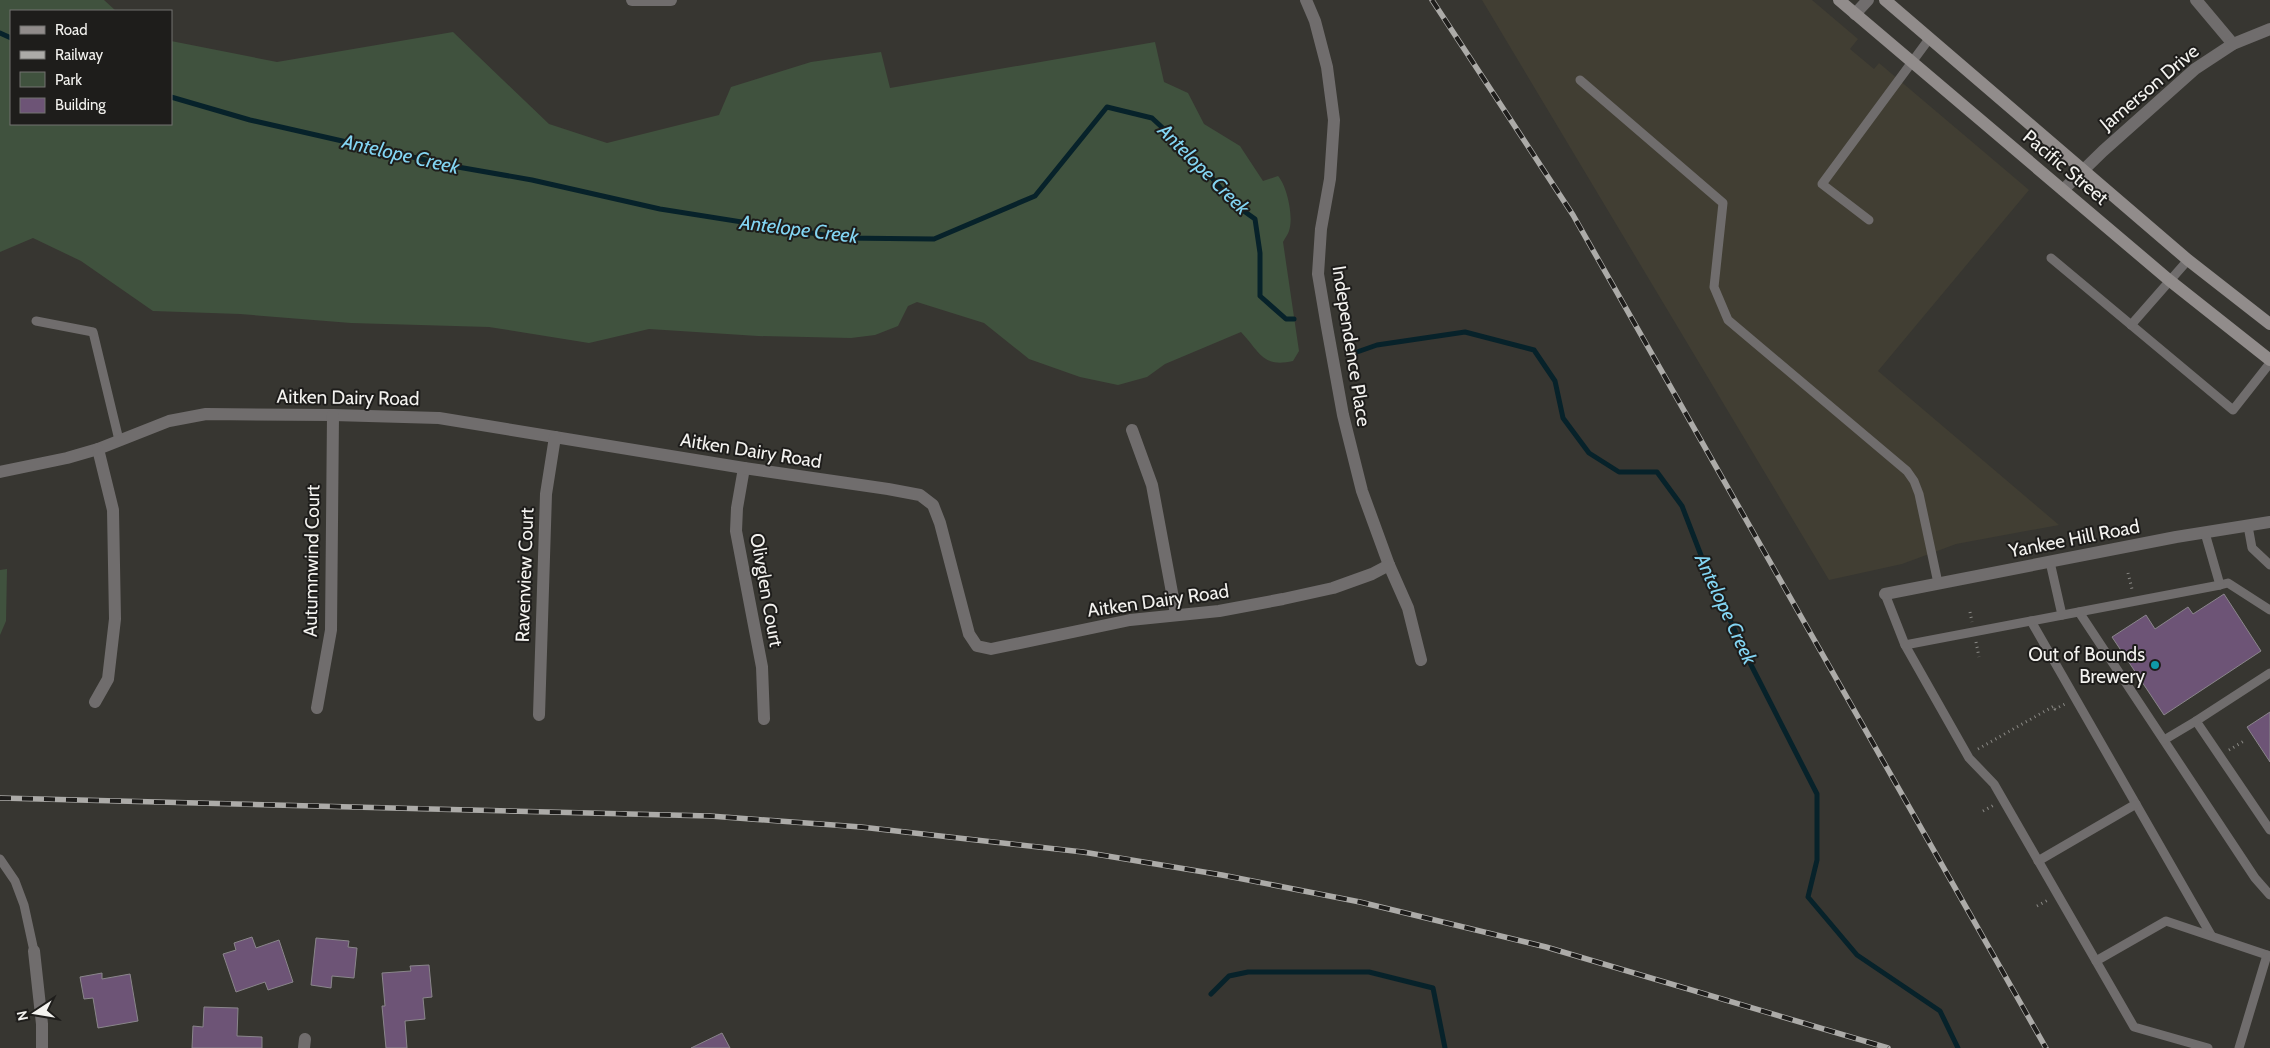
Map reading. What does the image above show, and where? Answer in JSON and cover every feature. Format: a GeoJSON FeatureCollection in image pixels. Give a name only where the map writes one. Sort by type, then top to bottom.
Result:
{"type":"FeatureCollection","features":[{"type":"Feature","properties":{"kind":"main road","name":"Pacific Street"},"geometry":{"type":"LineString","coordinates":[[1839,0],[2169,280],[2270,362]]}},
{"type":"Feature","properties":{"kind":"main road","name":"Pacific Street"},"geometry":{"type":"LineString","coordinates":[[1885,0],[2188,260],[2270,324]]}},
{"type":"Feature","properties":{"kind":"street"},"geometry":{"type":"LineString","coordinates":[[632,0],[671,0]]}},
{"type":"Feature","properties":{"kind":"street","name":"Independence Place"},"geometry":{"type":"LineString","coordinates":[[1306,0],[1315,21],[1327,67],[1334,120],[1330,179],[1321,229],[1318,274],[1343,415],[1362,491],[1389,565],[1408,608],[1422,660]]}},
{"type":"Feature","properties":{"kind":"street"},"geometry":{"type":"LineString","coordinates":[[1855,14],[1868,0]]}},
{"type":"Feature","properties":{"kind":"street"},"geometry":{"type":"LineString","coordinates":[[2196,0],[2233,44]]}},
{"type":"Feature","properties":{"kind":"street","name":"Jamerson Drive"},"geometry":{"type":"LineString","coordinates":[[2063,190],[2195,69],[2233,44],[2270,29]]}},
{"type":"Feature","properties":{"kind":"street","name":"Aitken Dairy Road"},"geometry":{"type":"LineString","coordinates":[[0,472],[67,458],[98,449],[169,421],[206,414],[333,415],[439,418],[920,495],[933,505],[940,522],[969,634],[977,646],[991,649],[1130,620],[1219,611],[1334,588],[1372,574],[1389,565]]}},
{"type":"Feature","properties":{"kind":"street","name":"Autumnwind Court"},"geometry":{"type":"LineString","coordinates":[[317,708],[331,630],[333,415]]}},
{"type":"Feature","properties":{"kind":"street"},"geometry":{"type":"LineString","coordinates":[[1132,430],[1152,485],[1176,614]]}},
{"type":"Feature","properties":{"kind":"street","name":"Ravenview Court"},"geometry":{"type":"LineString","coordinates":[[539,715],[546,494],[555,438]]}},
{"type":"Feature","properties":{"kind":"street"},"geometry":{"type":"LineString","coordinates":[[94,702],[108,679],[115,619],[113,510],[98,449]]}},
{"type":"Feature","properties":{"kind":"street","name":"Olivglen Court"},"geometry":{"type":"LineString","coordinates":[[744,468],[737,508],[736,531],[762,667],[764,719]]}},
{"type":"Feature","properties":{"kind":"street","name":"Yankee Hill Road"},"geometry":{"type":"LineString","coordinates":[[1885,594],[2270,522]]}},
{"type":"Feature","properties":{"kind":"street"},"geometry":{"type":"LineString","coordinates":[[34,951],[42,1024],[42,1048]]}},
{"type":"Feature","properties":{"kind":"lane"},"geometry":{"type":"LineString","coordinates":[[1869,220],[1822,184],[1930,38]]}},
{"type":"Feature","properties":{"kind":"lane"},"geometry":{"type":"LineString","coordinates":[[1580,80],[1723,202],[1714,287],[1728,320],[1899,465],[1914,481],[1919,494],[1938,583]]}},
{"type":"Feature","properties":{"kind":"lane"},"geometry":{"type":"LineString","coordinates":[[2051,258],[2233,410],[2270,362]]}},
{"type":"Feature","properties":{"kind":"lane"},"geometry":{"type":"LineString","coordinates":[[2131,325],[2188,260]]}},
{"type":"Feature","properties":{"kind":"lane"},"geometry":{"type":"LineString","coordinates":[[36,321],[93,332],[119,440]]}},
{"type":"Feature","properties":{"kind":"lane"},"geometry":{"type":"LineString","coordinates":[[2248,526],[2252,548],[2270,566]]}},
{"type":"Feature","properties":{"kind":"lane"},"geometry":{"type":"LineString","coordinates":[[2205,533],[2220,585]]}},
{"type":"Feature","properties":{"kind":"lane"},"geometry":{"type":"LineString","coordinates":[[2050,562],[2062,615]]}},
{"type":"Feature","properties":{"kind":"lane"},"geometry":{"type":"LineString","coordinates":[[1905,645],[2228,583],[2270,610]]}},
{"type":"Feature","properties":{"kind":"lane"},"geometry":{"type":"LineString","coordinates":[[1885,594],[1905,645],[1969,758],[1994,784],[2134,1027],[2208,1048]]}},
{"type":"Feature","properties":{"kind":"lane"},"geometry":{"type":"LineString","coordinates":[[2079,612],[2255,878],[2270,895]]}},
{"type":"Feature","properties":{"kind":"lane"},"geometry":{"type":"LineString","coordinates":[[2031,621],[2211,935]]}},
{"type":"Feature","properties":{"kind":"lane"},"geometry":{"type":"LineString","coordinates":[[2164,740],[2270,673]]}},
{"type":"Feature","properties":{"kind":"lane"},"geometry":{"type":"LineString","coordinates":[[2196,721],[2270,830]]}},
{"type":"Feature","properties":{"kind":"lane"},"geometry":{"type":"LineString","coordinates":[[2038,861],[2136,804]]}},
{"type":"Feature","properties":{"kind":"lane"},"geometry":{"type":"LineString","coordinates":[[0,859],[15,881],[24,905],[34,951]]}},
{"type":"Feature","properties":{"kind":"lane"},"geometry":{"type":"LineString","coordinates":[[2096,961],[2166,921],[2268,956],[2239,1048]]}},
{"type":"Feature","properties":{"kind":"path"},"geometry":{"type":"LineString","coordinates":[[1977,750],[2054,706],[2056,709],[2075,698]]}},
{"type":"Feature","properties":{"kind":"shaded area"},"geometry":{"type":"Polygon","coordinates":[[[1482,0],[1812,0],[1858,39],[1850,49],[1874,69],[1879,63],[2029,190],[1878,371],[2059,525],[1956,544],[1902,564],[1829,580],[1482,0]]]}},
{"type":"Feature","properties":{"kind":"green space"},"geometry":{"type":"Polygon","coordinates":[[[0,0],[104,0],[115,10],[10,10],[10,125],[172,125],[172,41],[277,62],[453,32],[549,124],[607,143],[719,115],[731,87],[811,62],[881,52],[890,88],[1155,42],[1164,82],[1188,93],[1204,124],[1240,146],[1263,181],[1278,176],[1284,187],[1289,202],[1291,218],[1289,231],[1283,242],[1299,351],[1293,361],[1274,362],[1263,357],[1241,332],[1165,364],[1147,377],[1118,385],[1080,377],[1029,359],[984,323],[917,302],[908,306],[898,326],[875,335],[851,338],[758,336],[649,329],[589,343],[489,327],[351,323],[240,314],[153,311],[81,261],[33,238],[0,252],[0,0]]]}},
{"type":"Feature","properties":{"kind":"green space"},"geometry":{"type":"Polygon","coordinates":[[[7,569],[6,621],[0,635],[0,570],[7,569]]]}},
{"type":"Feature","properties":{"kind":"building"},"geometry":{"type":"Polygon","coordinates":[[[2224,594],[2261,651],[2164,715],[2112,637],[2146,615],[2155,629],[2188,607],[2193,614],[2224,594]]]}},
{"type":"Feature","properties":{"kind":"building"},"geometry":{"type":"Polygon","coordinates":[[[2270,712],[2270,762],[2247,727],[2270,712]]]}},
{"type":"Feature","properties":{"kind":"building"},"geometry":{"type":"Polygon","coordinates":[[[252,937],[256,948],[279,940],[293,982],[268,990],[265,982],[236,992],[223,954],[236,950],[234,943],[252,937]]]}},
{"type":"Feature","properties":{"kind":"building"},"geometry":{"type":"Polygon","coordinates":[[[316,938],[349,941],[348,947],[357,948],[354,978],[332,976],[331,988],[311,985],[316,938]]]}},
{"type":"Feature","properties":{"kind":"building"},"geometry":{"type":"Polygon","coordinates":[[[429,965],[432,997],[423,998],[425,1019],[405,1021],[407,1048],[386,1048],[382,1006],[385,1006],[382,973],[411,971],[410,966],[429,965]]]}},
{"type":"Feature","properties":{"kind":"building"},"geometry":{"type":"Polygon","coordinates":[[[102,973],[102,979],[130,974],[138,1021],[98,1028],[93,998],[84,999],[80,977],[102,973]]]}},
{"type":"Feature","properties":{"kind":"building"},"geometry":{"type":"Polygon","coordinates":[[[204,1007],[238,1008],[237,1036],[262,1037],[262,1048],[192,1048],[193,1026],[203,1027],[204,1007]]]}},
{"type":"Feature","properties":{"kind":"building"},"geometry":{"type":"Polygon","coordinates":[[[722,1033],[730,1048],[691,1048],[722,1033]]]}},
{"type":"Feature","properties":{"kind":"waterway","name":"Antelope Creek"},"geometry":{"type":"LineString","coordinates":[[0,33],[10,38]]}},
{"type":"Feature","properties":{"kind":"waterway","name":"Antelope Creek"},"geometry":{"type":"LineString","coordinates":[[172,97],[250,120],[452,166],[532,180],[660,209],[843,238],[934,239],[1035,196],[1107,107],[1152,118],[1195,158],[1234,204],[1255,219],[1260,253],[1260,296],[1286,319],[1294,319]]}},
{"type":"Feature","properties":{"kind":"waterway","name":"Antelope Creek"},"geometry":{"type":"LineString","coordinates":[[1357,352],[1377,345],[1465,332],[1534,350],[1555,381],[1563,418],[1589,453],[1619,472],[1657,472],[1682,506],[1704,563],[1747,657],[1817,794],[1817,860],[1808,897],[1857,955],[1940,1011],[1958,1048]]}},
{"type":"Feature","properties":{"kind":"waterway"},"geometry":{"type":"LineString","coordinates":[[1211,994],[1229,976],[1248,972],[1369,972],[1433,988],[1445,1048]]}},
{"type":"Feature","properties":{"kind":"railway"},"geometry":{"type":"LineString","coordinates":[[1432,0],[1573,215],[2046,1048]]}},
{"type":"Feature","properties":{"kind":"railway"},"geometry":{"type":"LineString","coordinates":[[0,798],[710,816],[861,827],[1083,852],[1222,875],[1360,902],[1546,947],[1888,1048]]}},
{"type":"Feature","properties":{"kind":"place","name":"Out of Bounds Brewery"},"geometry":{"type":"Point","coordinates":[2155,665]}}]}
